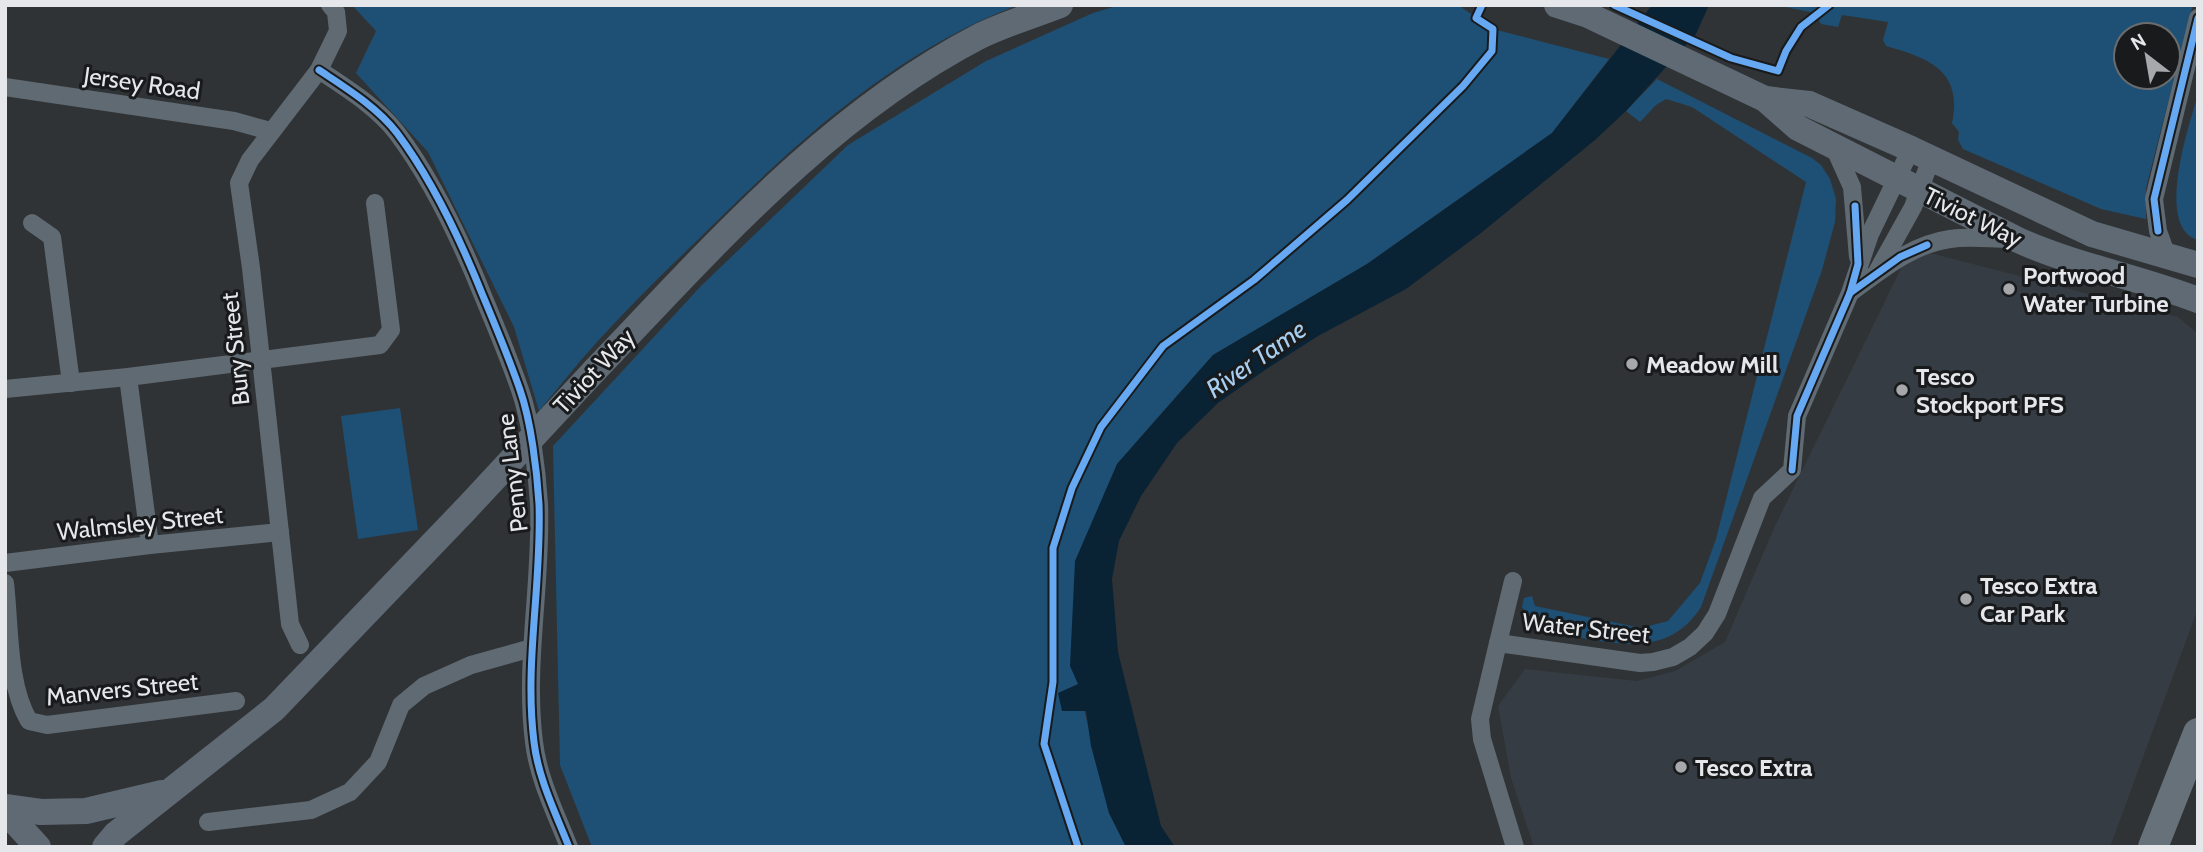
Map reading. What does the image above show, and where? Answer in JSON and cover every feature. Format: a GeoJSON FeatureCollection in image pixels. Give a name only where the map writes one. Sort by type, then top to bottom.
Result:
{"type":"FeatureCollection","features":[{"type":"Feature","properties":{"kind":"highway"},"geometry":{"type":"LineString","coordinates":[[2153,847],[2198,733]]}},
{"type":"Feature","properties":{"kind":"main road","name":"Tiviot Way"},"geometry":{"type":"LineString","coordinates":[[105,847],[116,834],[274,709],[734,225],[827,139],[907,79],[960,48],[982,36],[1060,5]]}},
{"type":"Feature","properties":{"kind":"main road","name":"Tiviot Way"},"geometry":{"type":"LineString","coordinates":[[1557,5],[1588,15],[1765,99],[1809,104],[2092,234],[2198,265]]}},
{"type":"Feature","properties":{"kind":"main road","name":"Tiviot Way"},"geometry":{"type":"LineString","coordinates":[[1765,99],[1798,128],[2050,255],[2170,289],[2198,300]]}},
{"type":"Feature","properties":{"kind":"main road","name":"Tiviot Way"},"geometry":{"type":"LineString","coordinates":[[5,807],[41,812],[86,811],[169,791]]}},
{"type":"Feature","properties":{"kind":"main road"},"geometry":{"type":"LineString","coordinates":[[5,816],[16,823],[38,847]]}},
{"type":"Feature","properties":{"kind":"street","name":"Bury Street"},"geometry":{"type":"LineString","coordinates":[[300,645],[290,624],[239,183],[250,160],[270,131],[319,70],[338,31],[336,12],[330,5]]}},
{"type":"Feature","properties":{"kind":"street"},"geometry":{"type":"LineString","coordinates":[[2167,256],[2158,231],[2154,200],[2184,66],[2198,18]]}},
{"type":"Feature","properties":{"kind":"street","name":"Penny Lane"},"geometry":{"type":"LineString","coordinates":[[319,70],[372,109],[396,132],[464,250],[521,393],[534,457],[538,503],[539,566],[530,686],[534,745],[569,847]]}},
{"type":"Feature","properties":{"kind":"street","name":"Jersey Road"},"geometry":{"type":"LineString","coordinates":[[5,87],[234,121],[270,131]]}},
{"type":"Feature","properties":{"kind":"street","name":"Water Street"},"geometry":{"type":"LineString","coordinates":[[1834,147],[1852,187],[1858,264]]}},
{"type":"Feature","properties":{"kind":"street","name":"Water Street"},"geometry":{"type":"LineString","coordinates":[[1515,847],[1482,739],[1480,719],[1498,643],[1623,661],[1653,662],[1673,657],[1690,647],[1705,633],[1717,614],[1762,498],[1792,470],[1797,416],[1850,293],[1858,264],[1896,179],[1921,154]]}},
{"type":"Feature","properties":{"kind":"street","name":"Water Street"},"geometry":{"type":"LineString","coordinates":[[1876,273],[1920,191],[1921,154]]}},
{"type":"Feature","properties":{"kind":"street"},"geometry":{"type":"LineString","coordinates":[[5,389],[128,377],[380,345],[391,330],[376,203]]}},
{"type":"Feature","properties":{"kind":"street"},"geometry":{"type":"LineString","coordinates":[[32,223],[52,237],[71,383]]}},
{"type":"Feature","properties":{"kind":"street","name":"Water Street"},"geometry":{"type":"LineString","coordinates":[[1850,293],[1900,257],[1948,239],[2018,240]]}},
{"type":"Feature","properties":{"kind":"street"},"geometry":{"type":"LineString","coordinates":[[128,377],[150,545]]}},
{"type":"Feature","properties":{"kind":"street","name":"Walmsley Street"},"geometry":{"type":"LineString","coordinates":[[5,563],[280,532]]}},
{"type":"Feature","properties":{"kind":"street"},"geometry":{"type":"LineString","coordinates":[[1498,643],[1513,581]]}},
{"type":"Feature","properties":{"kind":"street","name":"Manvers Street"},"geometry":{"type":"LineString","coordinates":[[5,585],[20,706],[29,721],[47,725],[236,701]]}},
{"type":"Feature","properties":{"kind":"street"},"geometry":{"type":"LineString","coordinates":[[208,822],[311,810],[350,792],[378,762],[401,705],[424,686],[471,665],[532,648]]}},
{"type":"Feature","properties":{"kind":"shaded area"},"geometry":{"type":"Polygon","coordinates":[[[352,5],[1018,5],[975,23],[934,45],[857,97],[820,126],[750,189],[641,296],[590,350],[539,411],[514,327],[428,152],[356,73],[376,31],[352,5]]]}},
{"type":"Feature","properties":{"kind":"shaded area"},"geometry":{"type":"Polygon","coordinates":[[[1120,5],[1458,5],[1493,29],[1609,59],[1552,133],[1367,264],[1213,355],[1117,464],[1078,684],[1109,813],[1126,847],[592,847],[560,765],[553,446],[701,286],[848,145],[986,61],[1093,13],[1120,5]]]}},
{"type":"Feature","properties":{"kind":"shaded area"},"geometry":{"type":"Polygon","coordinates":[[[1776,5],[2193,5],[2182,48],[2182,21],[2112,21],[2112,91],[2171,91],[2146,188],[2146,219],[2101,209],[1963,149],[1958,140],[1959,132],[1952,123],[1954,105],[1947,79],[1939,69],[1928,62],[1886,46],[1883,40],[1888,22],[1842,15],[1838,27],[1821,24],[1815,13],[1776,5]]]}},
{"type":"Feature","properties":{"kind":"shaded area"},"geometry":{"type":"Polygon","coordinates":[[[1657,79],[1821,165],[1830,179],[1836,199],[1835,222],[1822,270],[1701,607],[1686,625],[1669,636],[1631,644],[1539,629],[1522,607],[1524,598],[1532,596],[1535,606],[1641,628],[1668,621],[1700,583],[1716,539],[1806,182],[1692,107],[1666,99],[1656,105],[1640,122],[1626,111],[1657,79]]]}},
{"type":"Feature","properties":{"kind":"shaded area"},"geometry":{"type":"Polygon","coordinates":[[[2198,94],[2198,240],[2185,231],[2178,216],[2177,196],[2178,173],[2198,94]]]}},
{"type":"Feature","properties":{"kind":"shaded area"},"geometry":{"type":"Polygon","coordinates":[[[1911,248],[2178,317],[2198,334],[2198,608],[2110,847],[1534,847],[1511,778],[1498,706],[1525,669],[1637,681],[1675,671],[1725,642],[1775,526],[1911,248]]]}},
{"type":"Feature","properties":{"kind":"shaded area"},"geometry":{"type":"Polygon","coordinates":[[[400,408],[418,530],[358,539],[341,416],[400,408]]]}},
{"type":"Feature","properties":{"kind":"water","name":"River Tame"},"geometry":{"type":"Polygon","coordinates":[[[1652,5],[1709,5],[1696,34],[1626,111],[1595,140],[1481,233],[1406,289],[1318,336],[1218,403],[1177,443],[1141,496],[1119,541],[1112,579],[1118,652],[1161,826],[1175,847],[1126,847],[1109,813],[1091,746],[1086,711],[1062,711],[1058,693],[1078,684],[1070,666],[1075,561],[1117,464],[1213,355],[1367,264],[1552,133],[1652,5]]]}},
{"type":"Feature","properties":{"kind":"cycle path"},"geometry":{"type":"LineString","coordinates":[[1078,847],[1044,744],[1053,682],[1053,548],[1072,488],[1101,427],[1163,346],[1254,280],[1347,200],[1463,86],[1492,51],[1493,29],[1476,18],[1482,5]]}},
{"type":"Feature","properties":{"kind":"cycle path"},"geometry":{"type":"LineString","coordinates":[[1614,5],[1731,58],[1778,71],[1786,51],[1801,27],[1829,5]]}},
{"type":"Feature","properties":{"kind":"cycle path"},"geometry":{"type":"LineString","coordinates":[[2158,231],[2154,199],[2198,18]]}},
{"type":"Feature","properties":{"kind":"cycle path"},"geometry":{"type":"LineString","coordinates":[[319,70],[380,115],[397,133],[423,171],[465,254],[520,390],[533,446],[539,504],[531,683],[534,742],[543,782],[569,847]]}},
{"type":"Feature","properties":{"kind":"cycle path"},"geometry":{"type":"LineString","coordinates":[[1792,470],[1797,416],[1850,293],[1858,264],[1855,206]]}},
{"type":"Feature","properties":{"kind":"cycle path"},"geometry":{"type":"LineString","coordinates":[[1850,293],[1900,257],[1927,245]]}},
{"type":"Feature","properties":{"kind":"place","name":"Portwood Water Turbine"},"geometry":{"type":"Point","coordinates":[2009,289]}},
{"type":"Feature","properties":{"kind":"place","name":"Meadow Mill"},"geometry":{"type":"Point","coordinates":[1632,364]}},
{"type":"Feature","properties":{"kind":"place","name":"Tesco Stockport PFS"},"geometry":{"type":"Point","coordinates":[1902,390]}},
{"type":"Feature","properties":{"kind":"place","name":"Tesco Extra Car Park"},"geometry":{"type":"Point","coordinates":[1966,599]}},
{"type":"Feature","properties":{"kind":"place","name":"Tesco Extra"},"geometry":{"type":"Point","coordinates":[1681,767]}}]}
